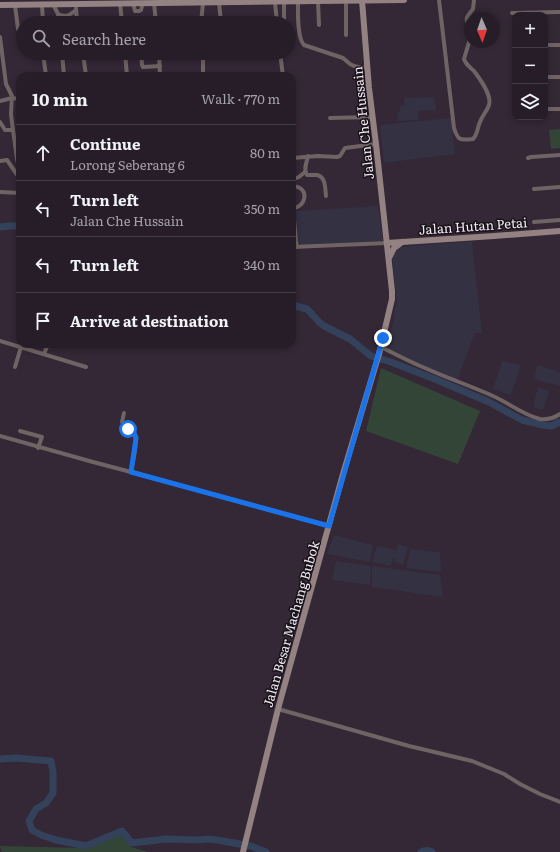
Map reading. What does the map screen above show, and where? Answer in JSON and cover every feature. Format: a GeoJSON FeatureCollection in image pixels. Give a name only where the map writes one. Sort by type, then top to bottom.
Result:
{"type":"FeatureCollection","features":[{"type":"Feature","properties":{"kind":"main road","name":"Jalan Che Hussain"},"geometry":{"type":"LineString","coordinates":[[362,0],[372,116],[387,243]]}},
{"type":"Feature","properties":{"kind":"main road"},"geometry":{"type":"LineString","coordinates":[[0,5],[11,3],[48,3],[76,7],[89,2],[154,3],[194,1],[203,3],[404,0]]}},
{"type":"Feature","properties":{"kind":"main road"},"geometry":{"type":"LineString","coordinates":[[385,230],[393,238],[402,242],[394,248],[389,259]]}},
{"type":"Feature","properties":{"kind":"main road","name":"Jalan Hutan Petai"},"geometry":{"type":"LineString","coordinates":[[387,243],[560,231]]}},
{"type":"Feature","properties":{"kind":"main road","name":"Jalan Besar Machang Bubok"},"geometry":{"type":"LineString","coordinates":[[243,851],[278,709],[381,347],[392,299],[387,243]]}},
{"type":"Feature","properties":{"kind":"street"},"geometry":{"type":"LineString","coordinates":[[439,0],[454,128],[457,136],[461,140],[473,139],[477,136],[480,122],[490,104],[485,87],[474,71],[465,63],[464,59],[467,48]]}},
{"type":"Feature","properties":{"kind":"street"},"geometry":{"type":"LineString","coordinates":[[470,12],[473,9],[474,0]]}},
{"type":"Feature","properties":{"kind":"street"},"geometry":{"type":"LineString","coordinates":[[302,1],[299,26],[301,42],[304,46],[343,58],[354,66],[367,67]]}},
{"type":"Feature","properties":{"kind":"street"},"geometry":{"type":"LineString","coordinates":[[318,1],[319,24]]}},
{"type":"Feature","properties":{"kind":"street"},"geometry":{"type":"LineString","coordinates":[[346,1],[346,35]]}},
{"type":"Feature","properties":{"kind":"street"},"geometry":{"type":"LineString","coordinates":[[219,2],[220,16]]}},
{"type":"Feature","properties":{"kind":"street"},"geometry":{"type":"LineString","coordinates":[[275,2],[276,16]]}},
{"type":"Feature","properties":{"kind":"street"},"geometry":{"type":"LineString","coordinates":[[284,2],[284,16]]}},
{"type":"Feature","properties":{"kind":"street"},"geometry":{"type":"LineString","coordinates":[[11,3],[16,22]]}},
{"type":"Feature","properties":{"kind":"street"},"geometry":{"type":"LineString","coordinates":[[48,3],[58,14],[62,16],[66,16],[76,7]]}},
{"type":"Feature","properties":{"kind":"street"},"geometry":{"type":"LineString","coordinates":[[45,16],[48,3]]}},
{"type":"Feature","properties":{"kind":"street"},"geometry":{"type":"LineString","coordinates":[[120,3],[121,16]]}},
{"type":"Feature","properties":{"kind":"street"},"geometry":{"type":"LineString","coordinates":[[154,3],[155,16]]}},
{"type":"Feature","properties":{"kind":"street"},"geometry":{"type":"LineString","coordinates":[[202,16],[203,3]]}},
{"type":"Feature","properties":{"kind":"street"},"geometry":{"type":"LineString","coordinates":[[76,7],[77,16]]}},
{"type":"Feature","properties":{"kind":"street"},"geometry":{"type":"LineString","coordinates":[[548,12],[560,12]]}},
{"type":"Feature","properties":{"kind":"street"},"geometry":{"type":"LineString","coordinates":[[0,37],[6,84],[12,96],[13,130],[16,152]]}},
{"type":"Feature","properties":{"kind":"street"},"geometry":{"type":"LineString","coordinates":[[548,45],[560,45]]}},
{"type":"Feature","properties":{"kind":"street"},"geometry":{"type":"LineString","coordinates":[[44,60],[45,72]]}},
{"type":"Feature","properties":{"kind":"street"},"geometry":{"type":"LineString","coordinates":[[63,60],[64,72]]}},
{"type":"Feature","properties":{"kind":"street"},"geometry":{"type":"LineString","coordinates":[[84,60],[85,72]]}},
{"type":"Feature","properties":{"kind":"street"},"geometry":{"type":"LineString","coordinates":[[126,60],[127,72]]}},
{"type":"Feature","properties":{"kind":"street"},"geometry":{"type":"LineString","coordinates":[[142,60],[143,67],[160,66]]}},
{"type":"Feature","properties":{"kind":"street"},"geometry":{"type":"LineString","coordinates":[[160,60],[160,72]]}},
{"type":"Feature","properties":{"kind":"street"},"geometry":{"type":"LineString","coordinates":[[203,60],[203,72]]}},
{"type":"Feature","properties":{"kind":"street"},"geometry":{"type":"LineString","coordinates":[[281,60],[282,72]]}},
{"type":"Feature","properties":{"kind":"street"},"geometry":{"type":"LineString","coordinates":[[548,77],[560,77]]}},
{"type":"Feature","properties":{"kind":"street"},"geometry":{"type":"LineString","coordinates":[[0,101],[16,98]]}},
{"type":"Feature","properties":{"kind":"street"},"geometry":{"type":"LineString","coordinates":[[548,109],[560,109]]}},
{"type":"Feature","properties":{"kind":"street"},"geometry":{"type":"LineString","coordinates":[[330,118],[372,116]]}},
{"type":"Feature","properties":{"kind":"street"},"geometry":{"type":"LineString","coordinates":[[0,122],[5,130],[13,130]]}},
{"type":"Feature","properties":{"kind":"street"},"geometry":{"type":"LineString","coordinates":[[296,158],[308,156],[337,157],[340,156],[345,148],[376,144]]}},
{"type":"Feature","properties":{"kind":"street"},"geometry":{"type":"LineString","coordinates":[[528,158],[560,155]]}},
{"type":"Feature","properties":{"kind":"street"},"geometry":{"type":"LineString","coordinates":[[296,178],[305,172],[308,156]]}},
{"type":"Feature","properties":{"kind":"street"},"geometry":{"type":"LineString","coordinates":[[0,161],[7,160],[16,173]]}},
{"type":"Feature","properties":{"kind":"street"},"geometry":{"type":"LineString","coordinates":[[305,172],[307,175],[318,175],[322,177],[324,180],[326,196]]}},
{"type":"Feature","properties":{"kind":"street"},"geometry":{"type":"LineString","coordinates":[[296,187],[303,189],[304,198],[302,204],[296,208]]}},
{"type":"Feature","properties":{"kind":"street"},"geometry":{"type":"LineString","coordinates":[[534,189],[560,187]]}},
{"type":"Feature","properties":{"kind":"street"},"geometry":{"type":"LineString","coordinates":[[0,192],[16,193]]}},
{"type":"Feature","properties":{"kind":"street"},"geometry":{"type":"LineString","coordinates":[[534,222],[560,220]]}},
{"type":"Feature","properties":{"kind":"street"},"geometry":{"type":"LineString","coordinates":[[296,241],[297,246],[387,243]]}},
{"type":"Feature","properties":{"kind":"street"},"geometry":{"type":"LineString","coordinates":[[0,341],[16,345]]}},
{"type":"Feature","properties":{"kind":"street"},"geometry":{"type":"LineString","coordinates":[[381,347],[424,368],[505,402],[529,415],[540,419],[547,419],[554,418],[560,414]]}},
{"type":"Feature","properties":{"kind":"street"},"geometry":{"type":"LineString","coordinates":[[15,367],[20,348]]}},
{"type":"Feature","properties":{"kind":"street"},"geometry":{"type":"LineString","coordinates":[[26,348],[86,367]]}},
{"type":"Feature","properties":{"kind":"street"},"geometry":{"type":"LineString","coordinates":[[44,354],[46,348]]}},
{"type":"Feature","properties":{"kind":"street"},"geometry":{"type":"LineString","coordinates":[[124,413],[122,422],[134,433],[136,438],[131,472]]}},
{"type":"Feature","properties":{"kind":"street"},"geometry":{"type":"LineString","coordinates":[[20,431],[42,437],[38,448]]}},
{"type":"Feature","properties":{"kind":"street"},"geometry":{"type":"LineString","coordinates":[[0,436],[38,448],[329,526]]}},
{"type":"Feature","properties":{"kind":"street"},"geometry":{"type":"LineString","coordinates":[[278,709],[409,746],[472,761],[504,774],[520,784],[560,802]]}},
{"type":"Feature","properties":{"kind":"shaded area"},"geometry":{"type":"Polygon","coordinates":[[[434,97],[436,110],[418,111],[418,120],[398,121],[397,113],[400,112],[400,106],[405,105],[404,98],[434,97]]]}},
{"type":"Feature","properties":{"kind":"shaded area"},"geometry":{"type":"Polygon","coordinates":[[[451,118],[455,154],[384,163],[380,125],[451,118]]]}},
{"type":"Feature","properties":{"kind":"shaded area"},"geometry":{"type":"Polygon","coordinates":[[[378,206],[383,241],[302,245],[298,243],[296,211],[378,206]]]}},
{"type":"Feature","properties":{"kind":"shaded area"},"geometry":{"type":"Polygon","coordinates":[[[472,241],[482,333],[475,333],[457,380],[415,364],[386,348],[397,303],[392,255],[400,247],[472,241]]]}},
{"type":"Feature","properties":{"kind":"shaded area"},"geometry":{"type":"Polygon","coordinates":[[[502,361],[521,365],[511,395],[493,389],[502,361]]]}},
{"type":"Feature","properties":{"kind":"shaded area"},"geometry":{"type":"Polygon","coordinates":[[[537,365],[560,372],[560,386],[534,379],[537,365]]]}},
{"type":"Feature","properties":{"kind":"shaded area"},"geometry":{"type":"Polygon","coordinates":[[[538,387],[549,391],[543,410],[533,407],[538,387]]]}},
{"type":"Feature","properties":{"kind":"shaded area"},"geometry":{"type":"Polygon","coordinates":[[[334,535],[373,545],[370,562],[327,554],[334,535]]]}},
{"type":"Feature","properties":{"kind":"shaded area"},"geometry":{"type":"Polygon","coordinates":[[[398,544],[408,547],[403,565],[394,562],[396,559],[393,558],[391,566],[372,562],[377,546],[396,550],[398,544]]]}},
{"type":"Feature","properties":{"kind":"shaded area"},"geometry":{"type":"Polygon","coordinates":[[[410,549],[440,552],[441,572],[406,568],[410,549]]]}},
{"type":"Feature","properties":{"kind":"shaded area"},"geometry":{"type":"Polygon","coordinates":[[[336,561],[371,566],[370,585],[332,580],[336,561]]]}},
{"type":"Feature","properties":{"kind":"shaded area"},"geometry":{"type":"Polygon","coordinates":[[[372,566],[440,575],[443,597],[372,587],[372,566]]]}},
{"type":"Feature","properties":{"kind":"green space"},"geometry":{"type":"Polygon","coordinates":[[[560,129],[560,148],[551,149],[549,130],[560,129]]]}},
{"type":"Feature","properties":{"kind":"green space"},"geometry":{"type":"Polygon","coordinates":[[[381,368],[480,411],[458,464],[366,431],[381,368]]]}},
{"type":"Feature","properties":{"kind":"green space"},"geometry":{"type":"Polygon","coordinates":[[[122,833],[131,847],[148,852],[2,852],[0,846],[85,848],[122,833]]]}},
{"type":"Feature","properties":{"kind":"waterway"},"geometry":{"type":"LineString","coordinates":[[0,227],[16,226]]}},
{"type":"Feature","properties":{"kind":"waterway"},"geometry":{"type":"LineString","coordinates":[[296,306],[307,309],[324,326],[350,339],[371,356],[391,362],[489,402],[522,420],[551,426],[560,422]]}},
{"type":"Feature","properties":{"kind":"waterway"},"geometry":{"type":"LineString","coordinates":[[0,759],[16,758],[51,761],[53,772],[53,793],[46,803],[36,809],[29,821],[32,830],[41,835],[56,840],[86,846],[122,831],[132,843],[166,839],[208,839],[251,846],[266,852]]}},
{"type":"Feature","properties":{"kind":"waterway"},"geometry":{"type":"LineString","coordinates":[[421,852],[426,850],[432,852]]}},
{"type":"Feature","properties":{"kind":"route"},"geometry":{"type":"LineString","coordinates":[[128,429],[134,433],[136,438],[131,472],[329,526],[383,338]]}}]}
